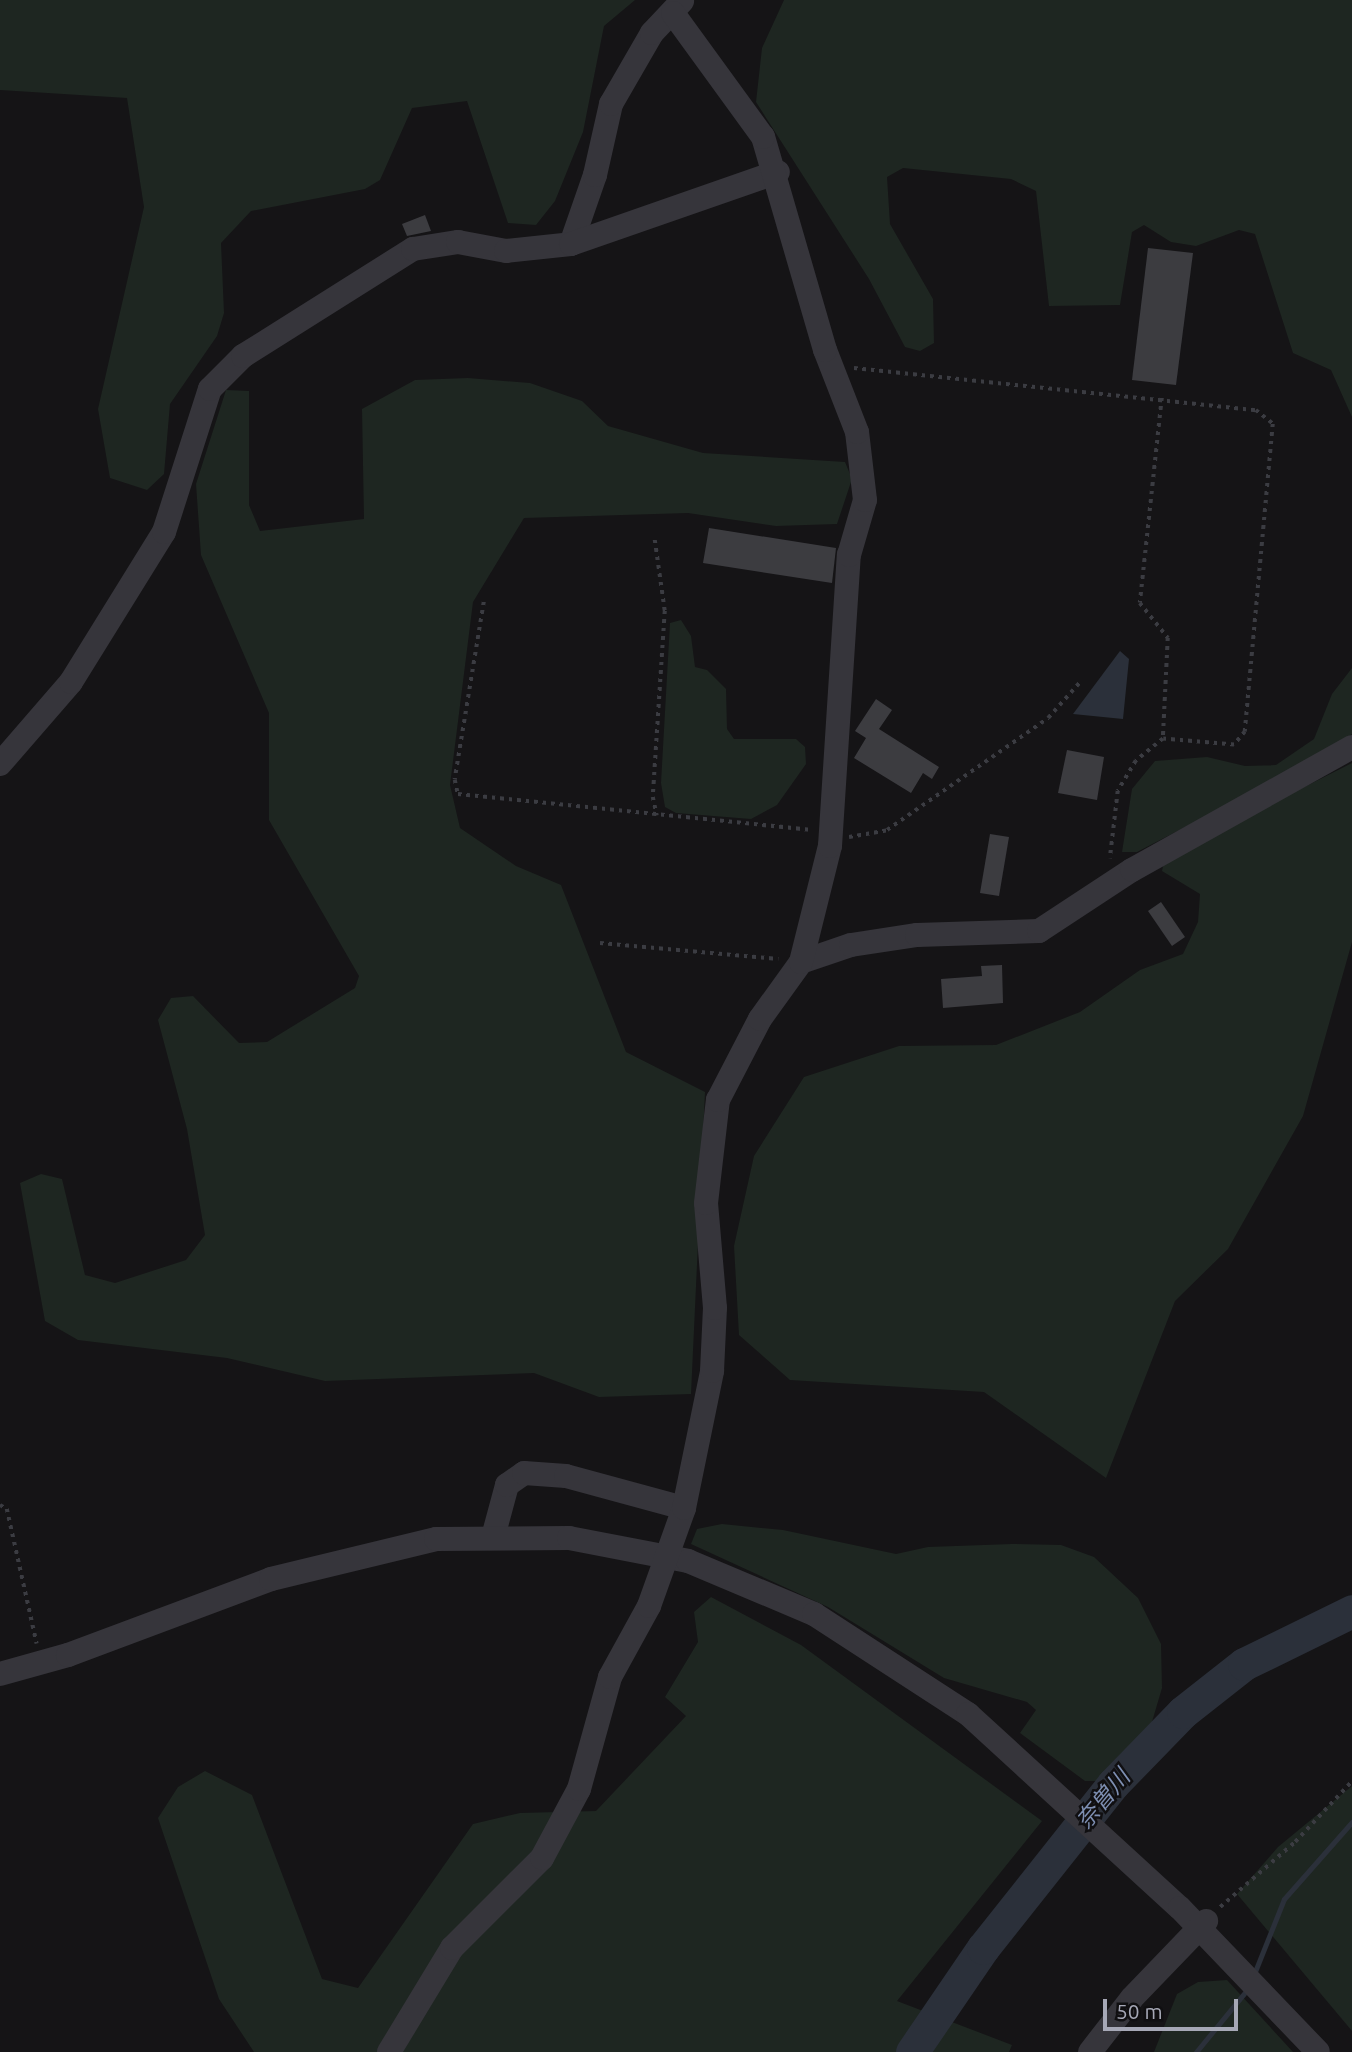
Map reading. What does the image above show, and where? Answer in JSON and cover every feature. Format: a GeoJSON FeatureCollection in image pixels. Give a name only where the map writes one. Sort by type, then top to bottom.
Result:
{"type":"FeatureCollection","features":[{"type":"Feature","properties":{"kind":"street"},"geometry":{"type":"LineString","coordinates":[[389,2052],[452,1948],[542,1858],[579,1790],[610,1677],[649,1606],[684,1508],[712,1371],[715,1308],[706,1203],[718,1100],[760,1019],[801,962],[831,837],[849,555],[865,500],[857,432],[831,366],[778,172],[763,137],[678,7],[652,33],[611,104],[595,175],[571,244]]}},
{"type":"Feature","properties":{"kind":"street"},"geometry":{"type":"LineString","coordinates":[[0,764],[71,682],[164,532],[210,389],[243,356],[413,249],[458,242],[506,251],[571,244],[778,172]]}},
{"type":"Feature","properties":{"kind":"street"},"geometry":{"type":"LineString","coordinates":[[801,962],[851,945],[917,935],[1039,931],[1107,888],[1352,747]]}},
{"type":"Feature","properties":{"kind":"street"},"geometry":{"type":"LineString","coordinates":[[493,1537],[507,1485],[524,1474],[566,1476],[684,1508]]}},
{"type":"Feature","properties":{"kind":"street"},"geometry":{"type":"LineString","coordinates":[[0,1674],[41,1663],[271,1579],[393,1546],[493,1537],[569,1538],[701,1567],[814,1614],[968,1714],[1180,1908],[1318,2052]]}},
{"type":"Feature","properties":{"kind":"street"},"geometry":{"type":"LineString","coordinates":[[1090,2052],[1132,1997],[1206,1921]]}},
{"type":"Feature","properties":{"kind":"path"},"geometry":{"type":"LineString","coordinates":[[831,366],[1162,398],[1256,410],[1273,424],[1274,452],[1245,732],[1234,745],[1163,739],[1136,761],[1118,791],[1107,888]]}},
{"type":"Feature","properties":{"kind":"path"},"geometry":{"type":"LineString","coordinates":[[1162,398],[1140,603],[1168,638],[1163,739]]}},
{"type":"Feature","properties":{"kind":"path"},"geometry":{"type":"LineString","coordinates":[[656,540],[665,611],[653,797],[657,817]]}},
{"type":"Feature","properties":{"kind":"path"},"geometry":{"type":"LineString","coordinates":[[484,602],[455,780],[457,794],[657,817],[817,830],[831,837],[887,830],[1048,718],[1081,681]]}},
{"type":"Feature","properties":{"kind":"path"},"geometry":{"type":"LineString","coordinates":[[600,943],[801,962]]}},
{"type":"Feature","properties":{"kind":"path"},"geometry":{"type":"LineString","coordinates":[[0,1505],[7,1509],[41,1663]]}},
{"type":"Feature","properties":{"kind":"path"},"geometry":{"type":"LineString","coordinates":[[1206,1921],[1294,1842],[1352,1781]]}},
{"type":"Feature","properties":{"kind":"shaded area"},"geometry":{"type":"Polygon","coordinates":[[[0,0],[635,0],[604,26],[583,132],[555,201],[536,225],[508,223],[467,101],[412,108],[380,180],[365,189],[251,211],[221,243],[224,313],[217,336],[170,404],[164,474],[147,490],[110,478],[98,409],[144,207],[127,98],[0,90],[0,0]]]}},
{"type":"Feature","properties":{"kind":"shaded area"},"geometry":{"type":"Polygon","coordinates":[[[784,0],[1352,0],[1352,417],[1331,370],[1293,353],[1255,234],[1239,230],[1196,246],[1171,242],[1144,225],[1132,232],[1120,305],[1049,306],[1036,191],[1011,179],[903,168],[887,177],[890,224],[933,299],[934,343],[920,351],[905,347],[869,279],[756,102],[762,48],[784,0]]]}},
{"type":"Feature","properties":{"kind":"shaded area"},"geometry":{"type":"Polygon","coordinates":[[[468,378],[530,383],[582,401],[608,426],[703,453],[845,462],[852,479],[837,524],[776,526],[688,513],[524,518],[473,602],[450,785],[460,828],[516,866],[561,885],[626,1052],[705,1092],[691,1394],[599,1397],[534,1373],[325,1381],[227,1358],[78,1340],[45,1321],[20,1183],[41,1174],[62,1179],[85,1275],[115,1283],[186,1260],[205,1235],[187,1129],[158,1020],[171,998],[193,996],[239,1043],[267,1042],[355,988],[359,976],[269,820],[269,713],[201,555],[196,484],[226,390],[249,391],[249,505],[260,531],[364,519],[362,409],[415,380],[468,378]]]}},
{"type":"Feature","properties":{"kind":"shaded area"},"geometry":{"type":"Polygon","coordinates":[[[681,620],[691,636],[695,667],[707,670],[726,689],[727,729],[734,739],[796,739],[805,747],[806,764],[777,805],[751,819],[676,813],[665,807],[661,783],[670,623],[681,620]]]}},
{"type":"Feature","properties":{"kind":"shaded area"},"geometry":{"type":"Polygon","coordinates":[[[1120,651],[1129,659],[1123,719],[1073,714],[1120,651]]]}},
{"type":"Feature","properties":{"kind":"shaded area"},"geometry":{"type":"Polygon","coordinates":[[[1352,668],[1352,734],[1318,758],[1137,852],[1122,852],[1132,789],[1155,761],[1207,757],[1245,766],[1276,765],[1314,739],[1332,694],[1352,668]]]}},
{"type":"Feature","properties":{"kind":"shaded area"},"geometry":{"type":"Polygon","coordinates":[[[1352,763],[1352,942],[1303,1116],[1228,1249],[1175,1301],[1106,1478],[984,1392],[790,1380],[739,1335],[734,1246],[754,1156],[804,1077],[899,1046],[996,1045],[1080,1012],[1140,970],[1183,954],[1198,922],[1200,894],[1162,871],[1165,857],[1352,763]]]}},
{"type":"Feature","properties":{"kind":"shaded area"},"geometry":{"type":"Polygon","coordinates":[[[722,1524],[783,1530],[896,1554],[928,1547],[1012,1544],[1061,1545],[1094,1557],[1138,1598],[1161,1644],[1162,1688],[1149,1732],[1098,1781],[1085,1781],[1020,1733],[1036,1710],[1027,1702],[944,1678],[828,1607],[691,1544],[697,1529],[722,1524]]]}},
{"type":"Feature","properties":{"kind":"shaded area"},"geometry":{"type":"Polygon","coordinates":[[[711,1597],[801,1645],[1042,1821],[897,2001],[1012,2045],[1009,2052],[254,2052],[219,1999],[158,1818],[178,1787],[205,1771],[252,1795],[322,1979],[358,1988],[473,1824],[520,1813],[596,1811],[686,1716],[665,1697],[698,1642],[694,1612],[711,1597]]]}},
{"type":"Feature","properties":{"kind":"shaded area"},"geometry":{"type":"Polygon","coordinates":[[[1352,1786],[1352,2031],[1237,1894],[1278,1847],[1352,1786]]]}},
{"type":"Feature","properties":{"kind":"shaded area"},"geometry":{"type":"Polygon","coordinates":[[[1227,1980],[1293,2052],[1154,2052],[1177,1994],[1198,1982],[1227,1980]]]}},
{"type":"Feature","properties":{"kind":"building"},"geometry":{"type":"Polygon","coordinates":[[[425,215],[431,231],[407,236],[402,224],[425,215]]]}},
{"type":"Feature","properties":{"kind":"building"},"geometry":{"type":"Polygon","coordinates":[[[1148,248],[1193,253],[1176,385],[1132,380],[1148,248]]]}},
{"type":"Feature","properties":{"kind":"building"},"geometry":{"type":"Polygon","coordinates":[[[709,528],[836,548],[832,583],[703,563],[709,528]]]}},
{"type":"Feature","properties":{"kind":"building"},"geometry":{"type":"Polygon","coordinates":[[[876,699],[892,710],[879,729],[939,767],[932,779],[923,773],[911,793],[854,758],[866,738],[855,731],[876,699]]]}},
{"type":"Feature","properties":{"kind":"building"},"geometry":{"type":"Polygon","coordinates":[[[1067,750],[1104,757],[1097,800],[1058,793],[1067,750]]]}},
{"type":"Feature","properties":{"kind":"building"},"geometry":{"type":"Polygon","coordinates":[[[990,834],[1009,837],[999,896],[980,893],[990,834]]]}},
{"type":"Feature","properties":{"kind":"building"},"geometry":{"type":"Polygon","coordinates":[[[1161,902],[1185,937],[1172,946],[1148,911],[1161,902]]]}},
{"type":"Feature","properties":{"kind":"building"},"geometry":{"type":"Polygon","coordinates":[[[1002,965],[1003,1003],[943,1008],[941,979],[982,976],[981,966],[1002,965]]]}},
{"type":"Feature","properties":{"kind":"waterway","name":"奈曽川"},"geometry":{"type":"LineString","coordinates":[[912,2052],[983,1948],[1113,1784],[1183,1712],[1244,1664],[1352,1611]]}},
{"type":"Feature","properties":{"kind":"waterway"},"geometry":{"type":"LineString","coordinates":[[1254,1974],[1284,1899],[1352,1822]]}},
{"type":"Feature","properties":{"kind":"waterway"},"geometry":{"type":"LineString","coordinates":[[1196,2052],[1247,1990]]}}]}
